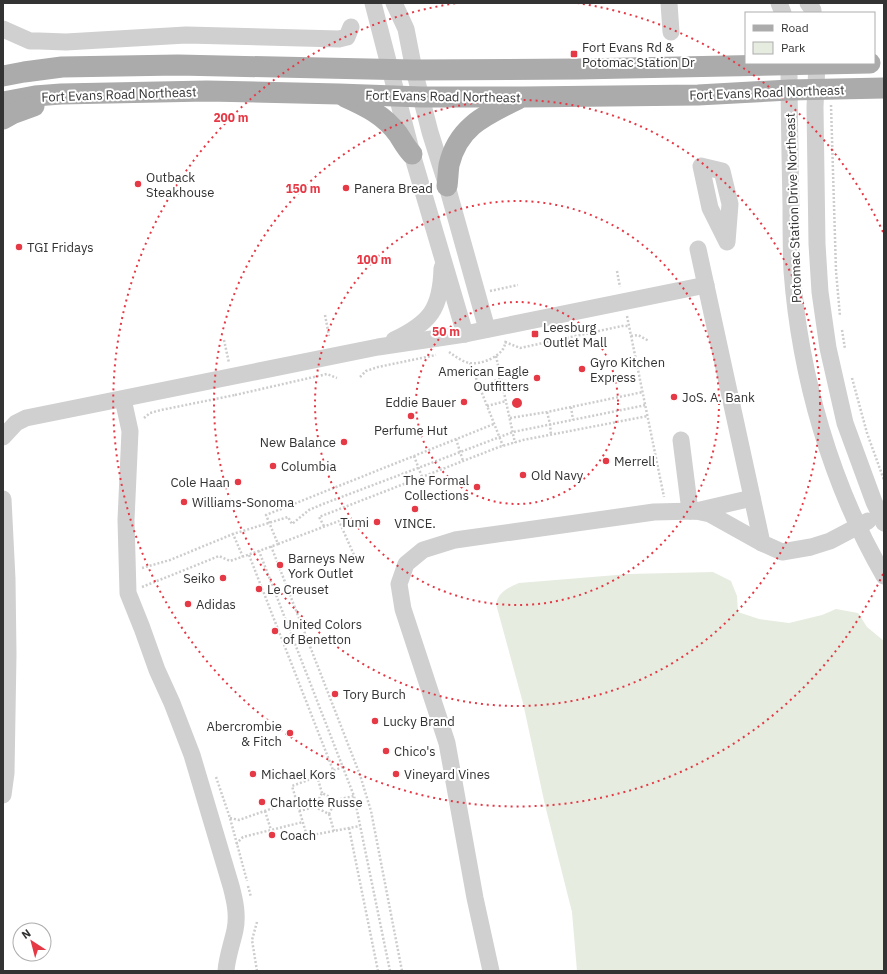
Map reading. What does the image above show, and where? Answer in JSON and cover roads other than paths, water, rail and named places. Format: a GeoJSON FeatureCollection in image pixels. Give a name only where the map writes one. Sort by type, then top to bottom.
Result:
{"type":"FeatureCollection","features":[{"type":"Feature","properties":{"kind":"main road","name":"Fort Evans Road Northeast"},"geometry":{"type":"LineString","coordinates":[[3,76],[62,67],[162,65],[414,70],[605,69],[817,64]]}},
{"type":"Feature","properties":{"kind":"main road","name":"Fort Evans Road Northeast"},"geometry":{"type":"LineString","coordinates":[[3,102],[42,96],[107,93],[207,92],[397,95],[422,97],[523,97],[698,95],[789,90],[823,97],[884,88]]}},
{"type":"Feature","properties":{"kind":"main road"},"geometry":{"type":"LineString","coordinates":[[3,119],[26,108],[41,104],[107,93]]}},
{"type":"Feature","properties":{"kind":"main road"},"geometry":{"type":"LineString","coordinates":[[339,94],[384,118],[412,154]]}},
{"type":"Feature","properties":{"kind":"main road"},"geometry":{"type":"LineString","coordinates":[[447,186],[449,165],[456,147],[472,124],[493,111],[523,97]]}},
{"type":"Feature","properties":{"kind":"street"},"geometry":{"type":"LineString","coordinates":[[373,3],[412,154],[465,334]]}},
{"type":"Feature","properties":{"kind":"street"},"geometry":{"type":"LineString","coordinates":[[394,3],[406,29],[414,70],[430,132],[447,186],[487,329]]}},
{"type":"Feature","properties":{"kind":"street"},"geometry":{"type":"LineString","coordinates":[[669,3],[671,32]]}},
{"type":"Feature","properties":{"kind":"street"},"geometry":{"type":"LineString","coordinates":[[3,29],[30,41],[66,42],[186,35],[339,39],[347,36],[351,28]]}},
{"type":"Feature","properties":{"kind":"street","name":"Potomac Station Drive Northeast"},"geometry":{"type":"LineString","coordinates":[[789,64],[792,271],[802,342],[811,387],[828,453],[842,490],[884,576]]}},
{"type":"Feature","properties":{"kind":"street","name":"Potomac Station Drive Northeast"},"geometry":{"type":"LineString","coordinates":[[817,64],[823,97],[815,107],[817,244],[820,292],[828,348],[845,423],[883,517]]}},
{"type":"Feature","properties":{"kind":"street"},"geometry":{"type":"LineString","coordinates":[[708,168],[715,206],[727,242]]}},
{"type":"Feature","properties":{"kind":"street"},"geometry":{"type":"LineString","coordinates":[[698,249],[762,543]]}},
{"type":"Feature","properties":{"kind":"street"},"geometry":{"type":"LineString","coordinates":[[378,347],[410,332],[425,321],[435,309],[440,296],[442,256]]}},
{"type":"Feature","properties":{"kind":"street"},"geometry":{"type":"LineString","coordinates":[[3,437],[16,422],[26,418],[378,347],[465,334],[706,285]]}},
{"type":"Feature","properties":{"kind":"street"},"geometry":{"type":"LineString","coordinates":[[123,399],[130,431],[126,520],[142,628],[157,670],[190,749],[236,904],[235,930],[228,955],[226,971]]}},
{"type":"Feature","properties":{"kind":"street"},"geometry":{"type":"LineString","coordinates":[[681,440],[693,511]]}},
{"type":"Feature","properties":{"kind":"street"},"geometry":{"type":"LineString","coordinates":[[693,511],[752,498]]}},
{"type":"Feature","properties":{"kind":"street"},"geometry":{"type":"LineString","coordinates":[[3,499],[7,579],[8,654],[6,773],[3,795]]}},
{"type":"Feature","properties":{"kind":"street"},"geometry":{"type":"LineString","coordinates":[[491,971],[474,890],[447,744],[403,609],[399,584],[406,564],[423,550],[455,540],[574,522],[654,512],[693,511],[710,514],[762,543],[782,552],[812,547],[830,541],[859,526],[883,517]]}},
{"type":"Feature","properties":{"kind":"place","name":"Fort Evans Rd & Potomac Station Dr"},"geometry":{"type":"Point","coordinates":[574,54]}},
{"type":"Feature","properties":{"kind":"place","name":"Outback Steakhouse"},"geometry":{"type":"Point","coordinates":[138,184]}},
{"type":"Feature","properties":{"kind":"place","name":"Panera Bread"},"geometry":{"type":"Point","coordinates":[346,188]}},
{"type":"Feature","properties":{"kind":"place","name":"TGI Fridays"},"geometry":{"type":"Point","coordinates":[19,247]}},
{"type":"Feature","properties":{"kind":"place","name":"Leesburg Outlet Mall"},"geometry":{"type":"Point","coordinates":[535,334]}},
{"type":"Feature","properties":{"kind":"place","name":"Gyro Kitchen Express"},"geometry":{"type":"Point","coordinates":[582,369]}},
{"type":"Feature","properties":{"kind":"place","name":"American Eagle Outfitters"},"geometry":{"type":"Point","coordinates":[537,378]}},
{"type":"Feature","properties":{"kind":"place","name":"JoS. A. Bank"},"geometry":{"type":"Point","coordinates":[674,397]}},
{"type":"Feature","properties":{"kind":"place","name":"Eddie Bauer"},"geometry":{"type":"Point","coordinates":[464,402]}},
{"type":"Feature","properties":{"kind":"place","name":"Perfume Hut"},"geometry":{"type":"Point","coordinates":[411,416]}},
{"type":"Feature","properties":{"kind":"place","name":"New Balance"},"geometry":{"type":"Point","coordinates":[344,442]}},
{"type":"Feature","properties":{"kind":"place","name":"Merrell"},"geometry":{"type":"Point","coordinates":[606,461]}},
{"type":"Feature","properties":{"kind":"place","name":"Columbia"},"geometry":{"type":"Point","coordinates":[273,466]}},
{"type":"Feature","properties":{"kind":"place","name":"Old Navy"},"geometry":{"type":"Point","coordinates":[523,475]}},
{"type":"Feature","properties":{"kind":"place","name":"Cole Haan"},"geometry":{"type":"Point","coordinates":[238,482]}},
{"type":"Feature","properties":{"kind":"place","name":"The Formal Collections"},"geometry":{"type":"Point","coordinates":[477,487]}},
{"type":"Feature","properties":{"kind":"place","name":"Williams-Sonoma"},"geometry":{"type":"Point","coordinates":[184,502]}},
{"type":"Feature","properties":{"kind":"place","name":"VINCE."},"geometry":{"type":"Point","coordinates":[415,509]}},
{"type":"Feature","properties":{"kind":"place","name":"Tumi"},"geometry":{"type":"Point","coordinates":[377,522]}},
{"type":"Feature","properties":{"kind":"place","name":"Barneys New York Outlet"},"geometry":{"type":"Point","coordinates":[280,565]}},
{"type":"Feature","properties":{"kind":"place","name":"Seiko"},"geometry":{"type":"Point","coordinates":[223,578]}},
{"type":"Feature","properties":{"kind":"place","name":"Le Creuset"},"geometry":{"type":"Point","coordinates":[259,589]}},
{"type":"Feature","properties":{"kind":"place","name":"Adidas"},"geometry":{"type":"Point","coordinates":[188,604]}},
{"type":"Feature","properties":{"kind":"place","name":"United Colors of Benetton"},"geometry":{"type":"Point","coordinates":[275,631]}},
{"type":"Feature","properties":{"kind":"place","name":"Tory Burch"},"geometry":{"type":"Point","coordinates":[335,694]}},
{"type":"Feature","properties":{"kind":"place","name":"Lucky Brand"},"geometry":{"type":"Point","coordinates":[375,721]}},
{"type":"Feature","properties":{"kind":"place","name":"Abercrombie & Fitch"},"geometry":{"type":"Point","coordinates":[290,733]}},
{"type":"Feature","properties":{"kind":"place","name":"Chico's"},"geometry":{"type":"Point","coordinates":[386,751]}},
{"type":"Feature","properties":{"kind":"place","name":"Michael Kors"},"geometry":{"type":"Point","coordinates":[253,774]}},
{"type":"Feature","properties":{"kind":"place","name":"Vineyard Vines"},"geometry":{"type":"Point","coordinates":[396,774]}},
{"type":"Feature","properties":{"kind":"place","name":"Charlotte Russe"},"geometry":{"type":"Point","coordinates":[262,802]}},
{"type":"Feature","properties":{"kind":"place","name":"Coach"},"geometry":{"type":"Point","coordinates":[272,835]}}]}
